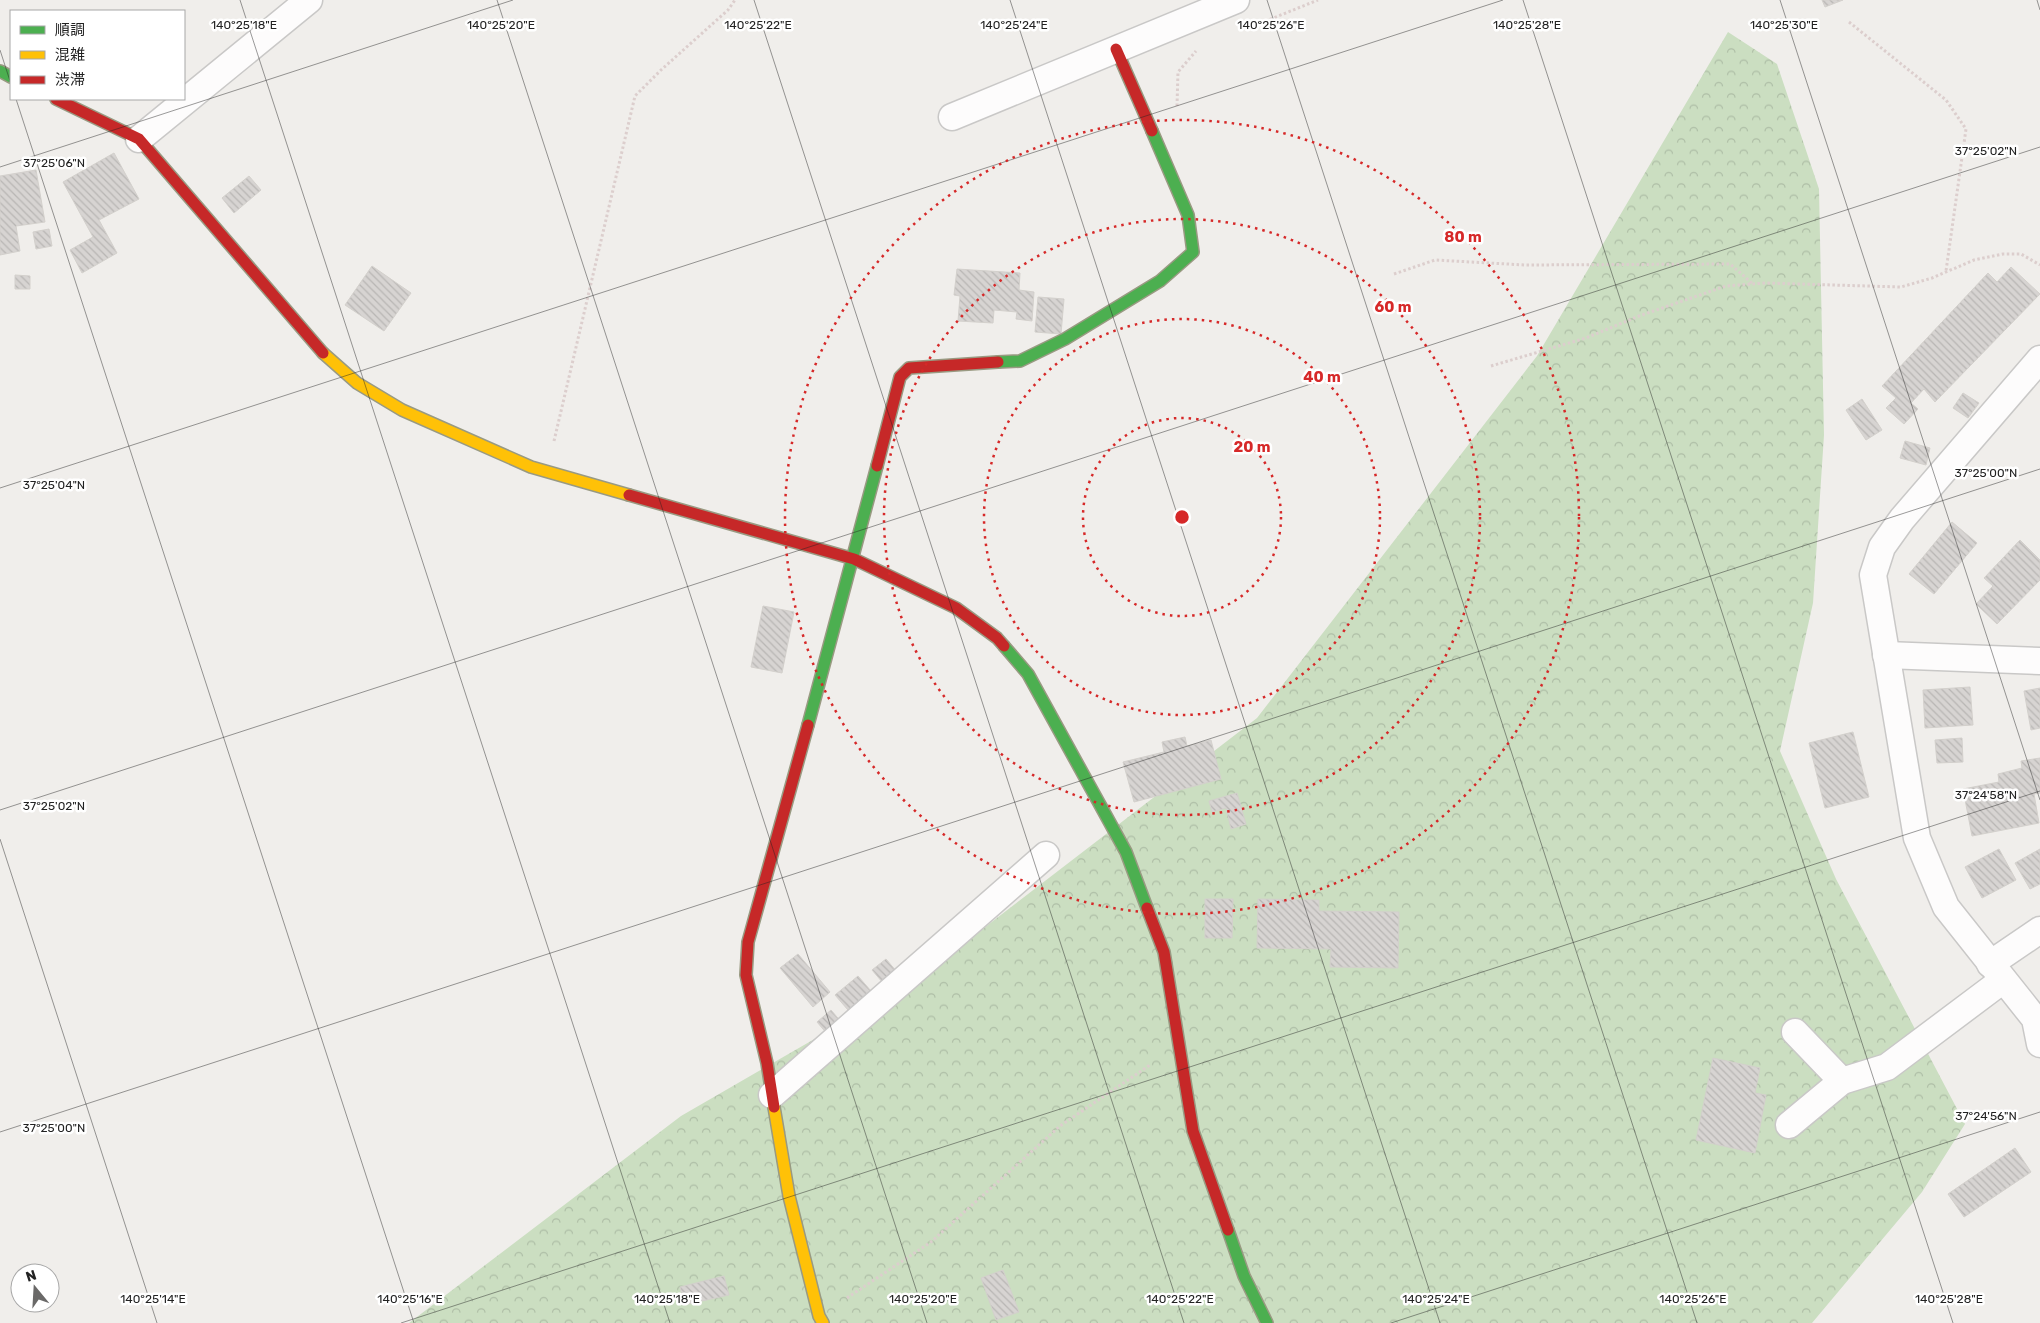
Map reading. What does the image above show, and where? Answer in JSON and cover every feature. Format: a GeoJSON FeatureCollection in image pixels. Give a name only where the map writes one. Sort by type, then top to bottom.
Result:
{"type":"FeatureCollection","features":[{"type":"Feature","properties":{"kind":"street"},"geometry":{"type":"LineString","coordinates":[[138,139],[310,0]]}},
{"type":"Feature","properties":{"kind":"street"},"geometry":{"type":"LineString","coordinates":[[952,117],[1236,0]]}},
{"type":"Feature","properties":{"kind":"street"},"geometry":{"type":"LineString","coordinates":[[821,1320],[789,1196],[767,1063],[746,975],[748,942],[854,559],[900,377],[909,368],[1020,361],[1065,339],[1160,281],[1193,252],[1188,215],[1116,49]]}},
{"type":"Feature","properties":{"kind":"street"},"geometry":{"type":"LineString","coordinates":[[58,100],[138,139],[318,349],[357,383],[402,410],[531,467],[854,559],[956,608],[997,638],[1028,674],[1126,852],[1164,952],[1192,1131],[1244,1276],[1267,1323]]}},
{"type":"Feature","properties":{"kind":"street"},"geometry":{"type":"LineString","coordinates":[[2040,359],[1902,519],[1882,547],[1873,575],[1918,838],[1946,907],[2035,1019],[2040,1044]]}},
{"type":"Feature","properties":{"kind":"street"},"geometry":{"type":"LineString","coordinates":[[1886,655],[2040,661]]}},
{"type":"Feature","properties":{"kind":"street"},"geometry":{"type":"LineString","coordinates":[[772,1095],[1046,855]]}},
{"type":"Feature","properties":{"kind":"street"},"geometry":{"type":"LineString","coordinates":[[1789,1125],[1842,1081],[1887,1067],[1997,972],[2040,930]]}},
{"type":"Feature","properties":{"kind":"street"},"geometry":{"type":"LineString","coordinates":[[1795,1032],[1842,1081]]}},
{"type":"Feature","properties":{"kind":"path"},"geometry":{"type":"LineString","coordinates":[[548,471],[635,96],[728,10],[735,0]]}},
{"type":"Feature","properties":{"kind":"path"},"geometry":{"type":"LineString","coordinates":[[1254,25],[1318,0]]}},
{"type":"Feature","properties":{"kind":"path"},"geometry":{"type":"LineString","coordinates":[[1849,22],[1946,100],[1966,129],[1946,272]]}},
{"type":"Feature","properties":{"kind":"path"},"geometry":{"type":"LineString","coordinates":[[1178,112],[1176,102],[1178,72],[1200,47]]}},
{"type":"Feature","properties":{"kind":"path"},"geometry":{"type":"LineString","coordinates":[[1491,366],[1586,338],[1638,316],[1726,286],[1754,284],[1901,287],[1946,272],[1974,260],[2004,254],[2022,254],[2040,265]]}},
{"type":"Feature","properties":{"kind":"path"},"geometry":{"type":"LineString","coordinates":[[1394,274],[1435,260],[1524,266],[1730,264],[1754,284]]}},
{"type":"Feature","properties":{"kind":"path"},"geometry":{"type":"LineString","coordinates":[[821,1320],[930,1242],[1060,1126],[1179,1046]]}},
{"type":"Feature","properties":{"kind":"green space"},"geometry":{"type":"Polygon","coordinates":[[[1728,32],[1777,64],[1819,189],[1824,435],[1813,603],[1780,751],[1836,879],[1965,1124],[1922,1192],[1812,1323],[409,1323],[681,1116],[915,981],[1257,718],[1537,356],[1728,32]]]}},
{"type":"Feature","properties":{"kind":"building"},"geometry":{"type":"Polygon","coordinates":[[[1822,0],[1843,0],[1825,7],[1822,0]]]}},
{"type":"Feature","properties":{"kind":"building"},"geometry":{"type":"Polygon","coordinates":[[[114,153],[139,199],[99,220],[117,253],[82,273],[70,250],[93,237],[63,182],[114,153]]]}},
{"type":"Feature","properties":{"kind":"building"},"geometry":{"type":"Polygon","coordinates":[[[36,170],[45,222],[16,226],[20,251],[0,255],[0,176],[36,170]]]}},
{"type":"Feature","properties":{"kind":"building"},"geometry":{"type":"Polygon","coordinates":[[[249,176],[261,190],[234,213],[222,198],[249,176]]]}},
{"type":"Feature","properties":{"kind":"building"},"geometry":{"type":"Polygon","coordinates":[[[49,229],[52,246],[36,249],[33,232],[49,229]]]}},
{"type":"Feature","properties":{"kind":"building"},"geometry":{"type":"Polygon","coordinates":[[[372,266],[411,293],[384,331],[345,305],[372,266]]]}},
{"type":"Feature","properties":{"kind":"building"},"geometry":{"type":"Polygon","coordinates":[[[2011,267],[2040,294],[1935,402],[1924,389],[1911,403],[1918,409],[1904,424],[1886,408],[1896,398],[1882,386],[1988,273],[1997,282],[2011,267]]]}},
{"type":"Feature","properties":{"kind":"building"},"geometry":{"type":"Polygon","coordinates":[[[957,269],[1020,273],[1019,290],[1034,292],[1032,321],[1016,319],[1017,312],[994,310],[993,323],[958,321],[960,296],[954,295],[957,269]]]}},
{"type":"Feature","properties":{"kind":"building"},"geometry":{"type":"Polygon","coordinates":[[[15,275],[30,276],[30,289],[15,289],[15,275]]]}},
{"type":"Feature","properties":{"kind":"building"},"geometry":{"type":"Polygon","coordinates":[[[1038,297],[1064,299],[1061,334],[1035,332],[1038,297]]]}},
{"type":"Feature","properties":{"kind":"building"},"geometry":{"type":"Polygon","coordinates":[[[1963,393],[1979,403],[1968,418],[1953,408],[1963,393]]]}},
{"type":"Feature","properties":{"kind":"building"},"geometry":{"type":"Polygon","coordinates":[[[1862,399],[1882,430],[1866,440],[1846,410],[1862,399]]]}},
{"type":"Feature","properties":{"kind":"building"},"geometry":{"type":"Polygon","coordinates":[[[1905,441],[1930,448],[1926,465],[1900,458],[1905,441]]]}},
{"type":"Feature","properties":{"kind":"building"},"geometry":{"type":"Polygon","coordinates":[[[1952,522],[1977,543],[1934,594],[1909,574],[1952,522]]]}},
{"type":"Feature","properties":{"kind":"building"},"geometry":{"type":"Polygon","coordinates":[[[2020,540],[2040,560],[2040,580],[1997,624],[1976,604],[1993,586],[1984,578],[2020,540]]]}},
{"type":"Feature","properties":{"kind":"building"},"geometry":{"type":"Polygon","coordinates":[[[763,606],[794,612],[782,673],[751,667],[763,606]]]}},
{"type":"Feature","properties":{"kind":"building"},"geometry":{"type":"Polygon","coordinates":[[[1970,687],[1973,725],[1925,728],[1923,690],[1970,687]]]}},
{"type":"Feature","properties":{"kind":"building"},"geometry":{"type":"Polygon","coordinates":[[[2040,688],[2040,728],[2031,730],[2024,691],[2040,688]]]}},
{"type":"Feature","properties":{"kind":"building"},"geometry":{"type":"Polygon","coordinates":[[[1853,732],[1869,797],[1825,808],[1809,743],[1853,732]]]}},
{"type":"Feature","properties":{"kind":"building"},"geometry":{"type":"Polygon","coordinates":[[[1185,737],[1187,746],[1211,740],[1221,779],[1134,802],[1123,762],[1164,752],[1162,742],[1185,737]]]}},
{"type":"Feature","properties":{"kind":"building"},"geometry":{"type":"Polygon","coordinates":[[[1962,738],[1963,762],[1937,763],[1935,740],[1962,738]]]}},
{"type":"Feature","properties":{"kind":"building"},"geometry":{"type":"Polygon","coordinates":[[[2040,758],[2040,793],[2034,794],[2039,823],[1972,836],[1963,789],[1999,782],[1998,774],[2022,768],[2021,761],[2040,758]]]}},
{"type":"Feature","properties":{"kind":"building"},"geometry":{"type":"Polygon","coordinates":[[[1237,793],[1246,824],[1231,829],[1226,808],[1212,812],[1209,801],[1237,793]]]}},
{"type":"Feature","properties":{"kind":"building"},"geometry":{"type":"Polygon","coordinates":[[[1999,849],[2016,880],[1982,898],[1965,867],[1999,849]]]}},
{"type":"Feature","properties":{"kind":"building"},"geometry":{"type":"Polygon","coordinates":[[[2040,849],[2040,884],[2030,889],[2015,863],[2040,849]]]}},
{"type":"Feature","properties":{"kind":"building"},"geometry":{"type":"Polygon","coordinates":[[[1205,899],[1233,899],[1232,938],[1205,938],[1205,899]]]}},
{"type":"Feature","properties":{"kind":"building"},"geometry":{"type":"Polygon","coordinates":[[[1258,899],[1319,900],[1319,911],[1399,912],[1398,968],[1330,967],[1331,949],[1257,948],[1258,899]]]}},
{"type":"Feature","properties":{"kind":"building"},"geometry":{"type":"Polygon","coordinates":[[[798,954],[830,992],[813,1007],[780,968],[798,954]]]}},
{"type":"Feature","properties":{"kind":"building"},"geometry":{"type":"Polygon","coordinates":[[[886,959],[897,972],[883,983],[872,970],[886,959]]]}},
{"type":"Feature","properties":{"kind":"building"},"geometry":{"type":"Polygon","coordinates":[[[858,976],[871,991],[848,1010],[835,995],[858,976]]]}},
{"type":"Feature","properties":{"kind":"building"},"geometry":{"type":"Polygon","coordinates":[[[831,1010],[843,1024],[829,1036],[817,1022],[831,1010]]]}},
{"type":"Feature","properties":{"kind":"building"},"geometry":{"type":"Polygon","coordinates":[[[1713,1058],[1760,1068],[1755,1093],[1766,1095],[1755,1153],[1696,1140],[1713,1058]]]}},
{"type":"Feature","properties":{"kind":"building"},"geometry":{"type":"Polygon","coordinates":[[[2015,1148],[2031,1172],[1964,1217],[1948,1194],[2015,1148]]]}},
{"type":"Feature","properties":{"kind":"building"},"geometry":{"type":"Polygon","coordinates":[[[1003,1270],[1019,1312],[996,1320],[981,1278],[1003,1270]]]}},
{"type":"Feature","properties":{"kind":"building"},"geometry":{"type":"Polygon","coordinates":[[[724,1276],[729,1295],[684,1305],[680,1287],[724,1276]]]}},
{"type":"Feature","properties":{"kind":"traffic: fast"},"geometry":{"type":"LineString","coordinates":[[0,71],[10,76]]}},
{"type":"Feature","properties":{"kind":"traffic: fast"},"geometry":{"type":"LineString","coordinates":[[998,362],[1020,361],[1065,339],[1160,281],[1193,252],[1188,215],[1152,131]]}},
{"type":"Feature","properties":{"kind":"traffic: fast"},"geometry":{"type":"LineString","coordinates":[[808,725],[877,466]]}},
{"type":"Feature","properties":{"kind":"traffic: fast"},"geometry":{"type":"LineString","coordinates":[[1004,646],[1028,674],[1126,852],[1147,908]]}},
{"type":"Feature","properties":{"kind":"traffic: fast"},"geometry":{"type":"LineString","coordinates":[[1228,1230],[1244,1276],[1267,1323]]}},
{"type":"Feature","properties":{"kind":"traffic: slow"},"geometry":{"type":"LineString","coordinates":[[323,353],[357,383],[402,410],[531,467],[629,495]]}},
{"type":"Feature","properties":{"kind":"traffic: slow"},"geometry":{"type":"LineString","coordinates":[[774,1107],[789,1196],[819,1316],[823,1323]]}},
{"type":"Feature","properties":{"kind":"traffic: jam"},"geometry":{"type":"LineString","coordinates":[[1116,49],[1152,131]]}},
{"type":"Feature","properties":{"kind":"traffic: jam"},"geometry":{"type":"LineString","coordinates":[[58,100],[139,139],[323,353]]}},
{"type":"Feature","properties":{"kind":"traffic: jam"},"geometry":{"type":"LineString","coordinates":[[877,466],[900,377],[909,368],[998,362]]}},
{"type":"Feature","properties":{"kind":"traffic: jam"},"geometry":{"type":"LineString","coordinates":[[629,495],[854,559],[956,608],[997,638],[1004,646]]}},
{"type":"Feature","properties":{"kind":"traffic: jam"},"geometry":{"type":"LineString","coordinates":[[774,1107],[767,1063],[746,975],[748,942],[808,725]]}},
{"type":"Feature","properties":{"kind":"traffic: jam"},"geometry":{"type":"LineString","coordinates":[[1147,908],[1164,952],[1193,1131],[1228,1230]]}}]}
